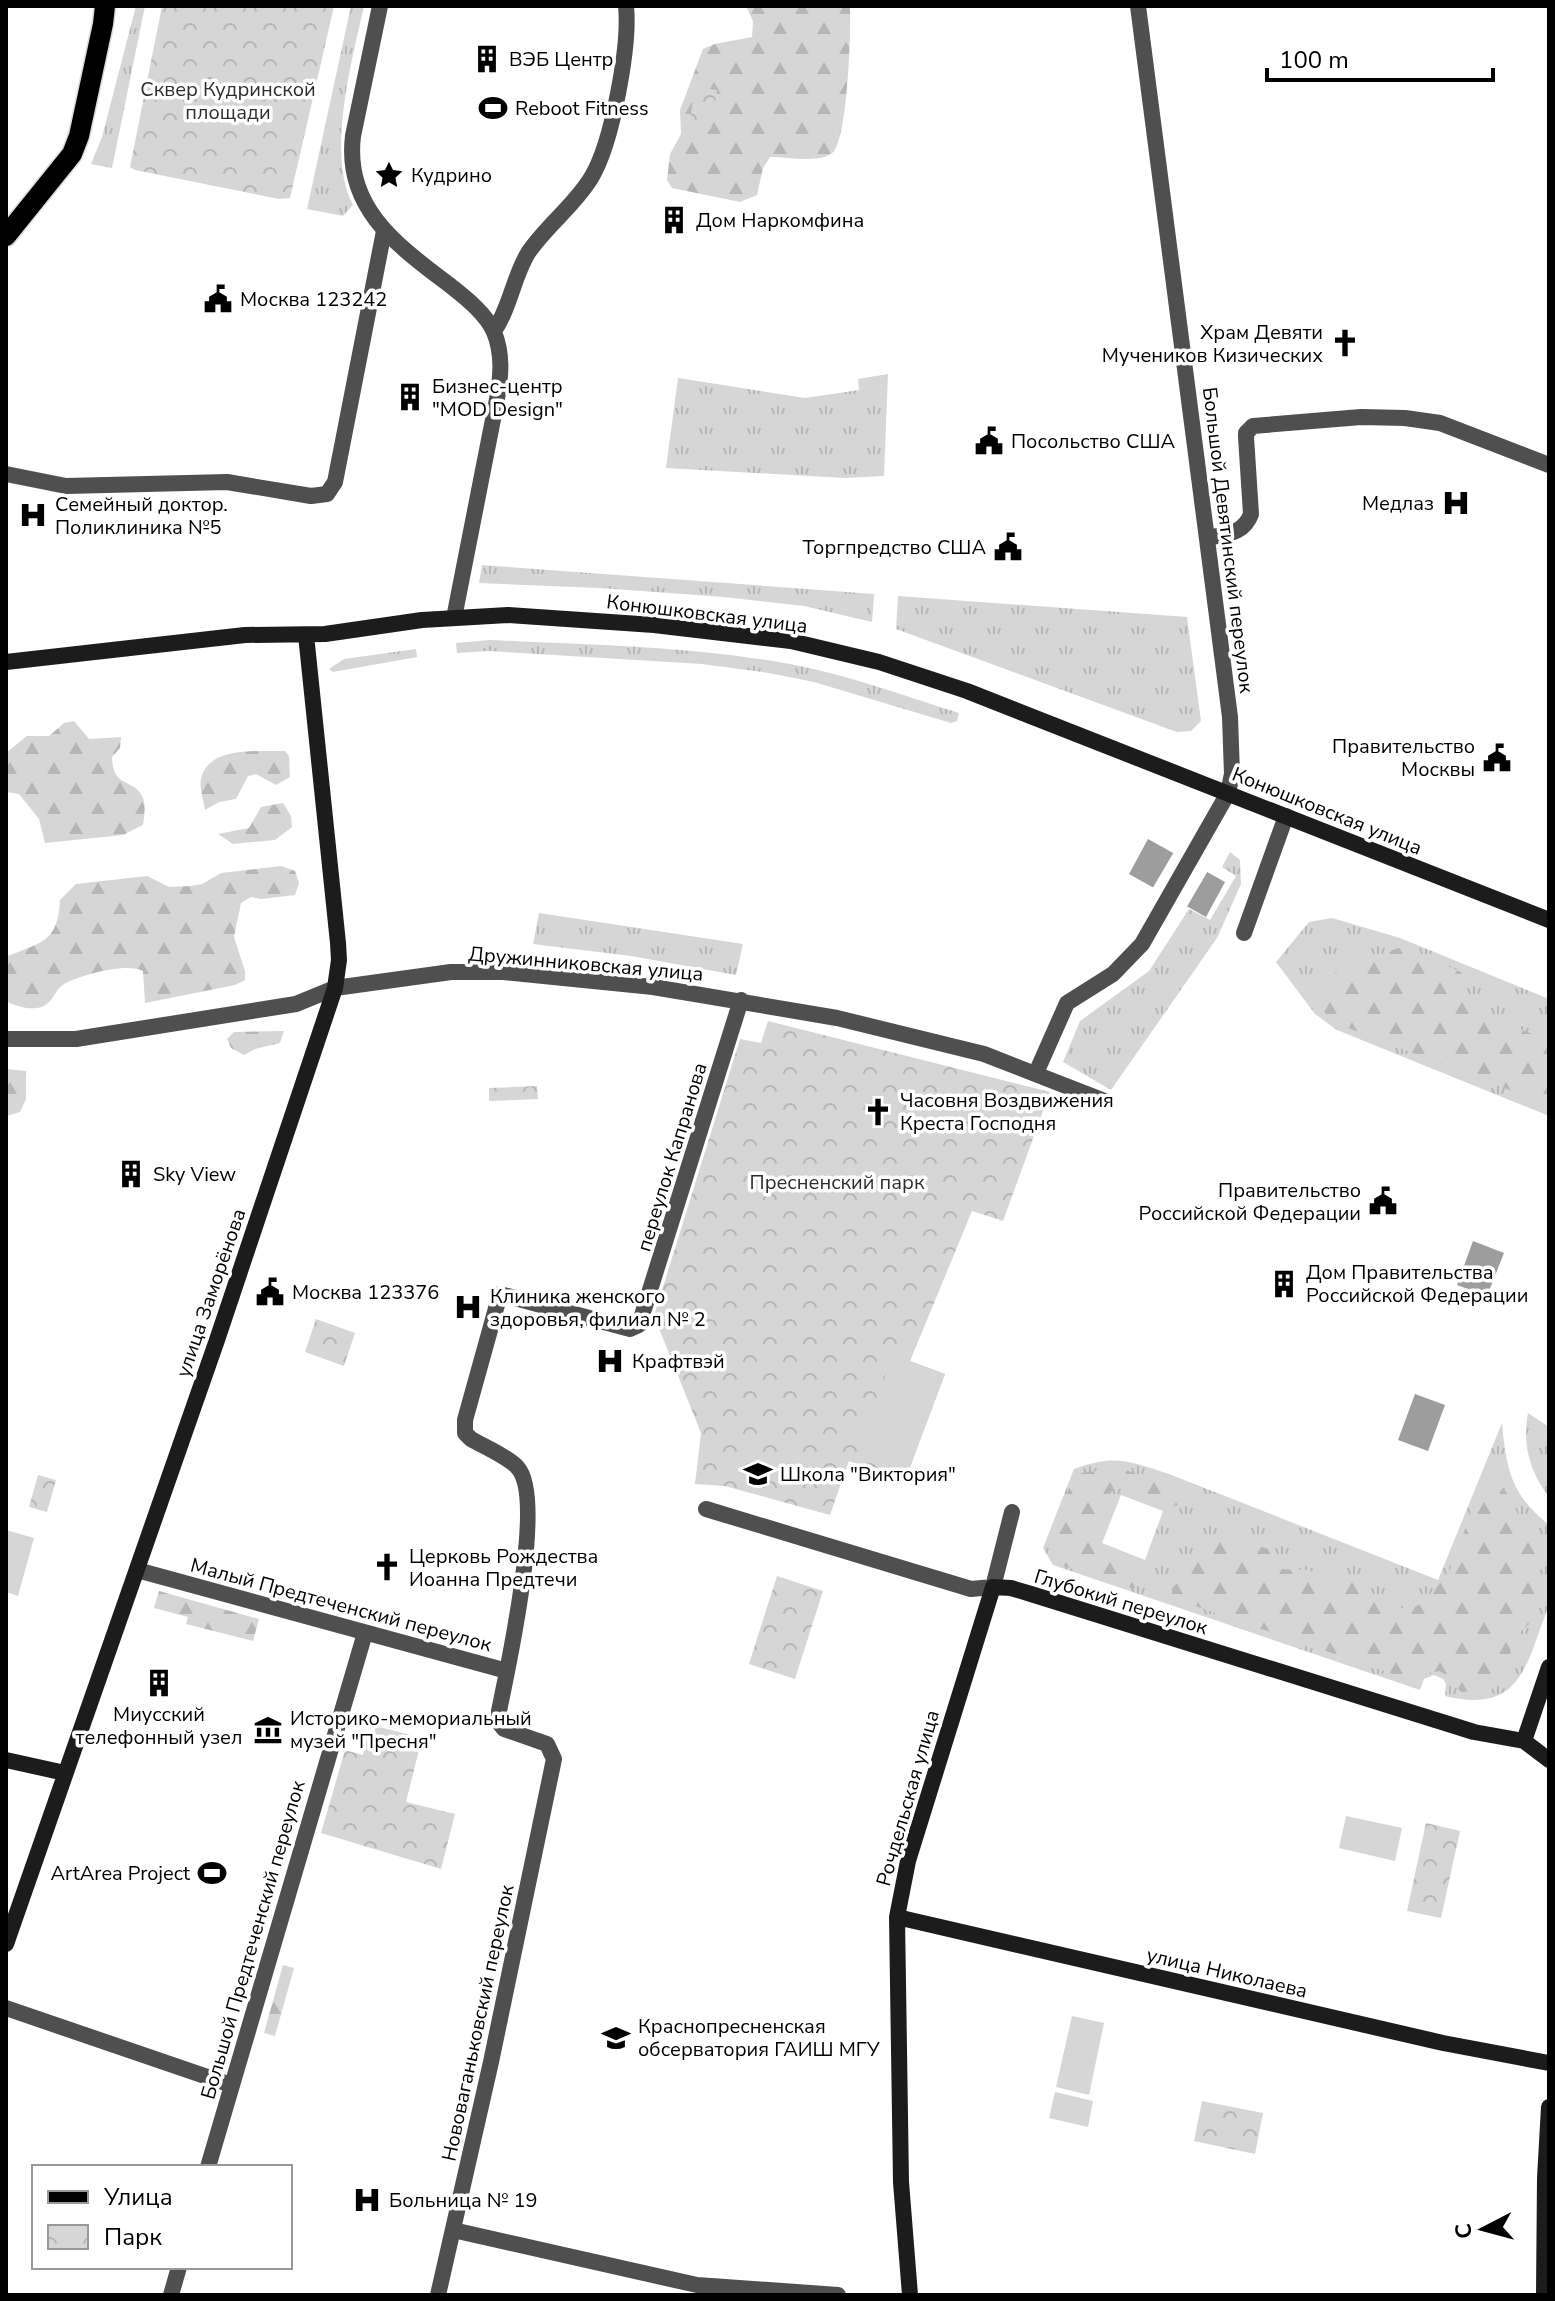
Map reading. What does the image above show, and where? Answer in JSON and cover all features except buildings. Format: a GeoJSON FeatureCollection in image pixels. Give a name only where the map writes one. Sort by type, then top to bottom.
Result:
{"type":"FeatureCollection","features":[{"type":"Feature","properties":{"kind":"main road"},"geometry":{"type":"LineString","coordinates":[[6,236],[61,169],[76,145],[106,12]]}},
{"type":"Feature","properties":{"kind":"street"},"geometry":{"type":"LineString","coordinates":[[380,6],[351,152],[360,194],[384,231],[481,313],[494,331],[501,365],[454,618]]}},
{"type":"Feature","properties":{"kind":"street"},"geometry":{"type":"LineString","coordinates":[[494,331],[502,319],[527,255],[547,227],[591,178],[597,164],[609,128],[626,40],[626,6]]}},
{"type":"Feature","properties":{"kind":"street","name":"Большой Девятинский переулок"},"geometry":{"type":"LineString","coordinates":[[1138,6],[1230,717],[1232,774],[1228,793]]}},
{"type":"Feature","properties":{"kind":"street"},"geometry":{"type":"LineString","coordinates":[[6,474],[66,486],[227,482],[311,496],[327,494],[335,482],[384,231]]}},
{"type":"Feature","properties":{"kind":"street"},"geometry":{"type":"LineString","coordinates":[[1207,538],[1239,531],[1248,524],[1251,514],[1246,433],[1253,426],[1361,417],[1405,418],[1440,423],[1549,465]]}},
{"type":"Feature","properties":{"kind":"street","name":"Конюшковская улица"},"geometry":{"type":"LineString","coordinates":[[6,662],[245,635],[306,635],[508,615],[628,623],[791,641],[879,662],[967,691],[1549,920]]}},
{"type":"Feature","properties":{"kind":"street","name":"улица Заморёнова"},"geometry":{"type":"LineString","coordinates":[[6,1944],[335,988],[338,943],[306,635]]}},
{"type":"Feature","properties":{"kind":"street"},"geometry":{"type":"LineString","coordinates":[[1036,1073],[1067,1003],[1113,974],[1142,944],[1228,793]]}},
{"type":"Feature","properties":{"kind":"street"},"geometry":{"type":"LineString","coordinates":[[1244,933],[1286,816]]}},
{"type":"Feature","properties":{"kind":"street","name":"Дружинниковская улица"},"geometry":{"type":"LineString","coordinates":[[6,1039],[76,1039],[296,1004],[335,988],[451,972],[492,971],[653,987],[797,1010],[984,1054],[1107,1102]]}},
{"type":"Feature","properties":{"kind":"street","name":"переулок Капранова"},"geometry":{"type":"LineString","coordinates":[[507,1671],[529,1531],[527,1486],[518,1467],[471,1439],[464,1428],[500,1294],[630,1329],[639,1325],[741,1000]]}},
{"type":"Feature","properties":{"kind":"street","name":"Глубокий переулок"},"geometry":{"type":"LineString","coordinates":[[706,1509],[961,1588],[1011,1588],[1474,1732],[1524,1741]]}},
{"type":"Feature","properties":{"kind":"street","name":"Рочдельская улица"},"geometry":{"type":"LineString","coordinates":[[910,2295],[901,2182],[897,1917],[908,1861],[993,1587],[1012,1512]]}},
{"type":"Feature","properties":{"kind":"street","name":"Малый Предтеченский переулок"},"geometry":{"type":"LineString","coordinates":[[137,1570],[507,1671],[499,1711],[500,1724],[504,1729],[547,1744],[554,1759]]}},
{"type":"Feature","properties":{"kind":"street","name":"Большой Предтеченский переулок"},"geometry":{"type":"LineString","coordinates":[[209,2165],[365,1633]]}},
{"type":"Feature","properties":{"kind":"street"},"geometry":{"type":"LineString","coordinates":[[1524,1741],[1549,1667]]}},
{"type":"Feature","properties":{"kind":"street"},"geometry":{"type":"LineString","coordinates":[[1524,1741],[1537,1729],[1549,1704]]}},
{"type":"Feature","properties":{"kind":"street"},"geometry":{"type":"LineString","coordinates":[[1524,1741],[1549,1760]]}},
{"type":"Feature","properties":{"kind":"street","name":"Нововаганьковский переулок"},"geometry":{"type":"LineString","coordinates":[[438,2295],[554,1759]]}},
{"type":"Feature","properties":{"kind":"street"},"geometry":{"type":"LineString","coordinates":[[6,1760],[65,1773]]}},
{"type":"Feature","properties":{"kind":"street","name":"улица Николаева"},"geometry":{"type":"LineString","coordinates":[[897,1917],[1443,2043],[1549,2063]]}},
{"type":"Feature","properties":{"kind":"street"},"geometry":{"type":"LineString","coordinates":[[6,2008],[231,2085]]}},
{"type":"Feature","properties":{"kind":"street"},"geometry":{"type":"LineString","coordinates":[[1544,2295],[1549,2107]]}},
{"type":"Feature","properties":{"kind":"street"},"geometry":{"type":"LineString","coordinates":[[453,2230],[697,2285],[838,2295]]}},
{"type":"Feature","properties":{"kind":"street"},"geometry":{"type":"LineString","coordinates":[[171,2295],[178,2269]]}},
{"type":"Feature","properties":{"kind":"green space"},"geometry":{"type":"Polygon","coordinates":[[[136,6],[145,6],[112,168],[91,164],[102,137],[136,6]]]}},
{"type":"Feature","properties":{"kind":"green space","name":"Сквер Кудринской площади"},"geometry":{"type":"Polygon","coordinates":[[[162,6],[334,6],[290,198],[279,199],[130,167],[162,6]]]}},
{"type":"Feature","properties":{"kind":"green space"},"geometry":{"type":"Polygon","coordinates":[[[351,6],[364,6],[353,53],[341,134],[345,184],[353,205],[343,216],[307,209],[351,6]]]}},
{"type":"Feature","properties":{"kind":"green space"},"geometry":{"type":"Polygon","coordinates":[[[746,6],[850,7],[845,109],[837,146],[825,157],[770,157],[763,168],[757,195],[740,202],[672,188],[667,180],[670,154],[681,134],[680,110],[703,49],[752,37],[753,21],[746,6]]]}},
{"type":"Feature","properties":{"kind":"green space"},"geometry":{"type":"Polygon","coordinates":[[[695,87],[717,90],[711,129],[689,126],[695,87]]]}},
{"type":"Feature","properties":{"kind":"green space"},"geometry":{"type":"Polygon","coordinates":[[[888,374],[884,476],[845,478],[666,468],[678,378],[805,398],[859,390],[858,379],[888,374]]]}},
{"type":"Feature","properties":{"kind":"green space"},"geometry":{"type":"Polygon","coordinates":[[[482,565],[874,594],[872,622],[804,606],[724,597],[479,583],[482,565]]]}},
{"type":"Feature","properties":{"kind":"green space"},"geometry":{"type":"Polygon","coordinates":[[[898,596],[1187,617],[1201,721],[1191,731],[1177,732],[896,629],[898,596]]]}},
{"type":"Feature","properties":{"kind":"green space"},"geometry":{"type":"Polygon","coordinates":[[[490,640],[643,647],[757,659],[837,675],[959,713],[957,721],[951,723],[814,682],[702,664],[489,651],[457,653],[456,643],[490,640]]]}},
{"type":"Feature","properties":{"kind":"green space"},"geometry":{"type":"Polygon","coordinates":[[[416,649],[417,657],[333,672],[329,669],[344,659],[416,649]]]}},
{"type":"Feature","properties":{"kind":"green space"},"geometry":{"type":"Polygon","coordinates":[[[74,721],[89,739],[121,737],[120,748],[112,757],[113,767],[120,779],[134,787],[143,798],[143,825],[123,835],[45,843],[39,819],[19,794],[6,792],[6,753],[27,736],[49,736],[64,723],[74,721]]]}},
{"type":"Feature","properties":{"kind":"green space"},"geometry":{"type":"Polygon","coordinates":[[[249,751],[285,751],[289,756],[290,777],[276,785],[256,774],[248,776],[236,799],[219,802],[205,810],[201,779],[214,760],[249,751]]]}},
{"type":"Feature","properties":{"kind":"green space"},"geometry":{"type":"Polygon","coordinates":[[[283,803],[291,816],[292,827],[275,840],[233,844],[218,834],[249,828],[261,807],[283,803]]]}},
{"type":"Feature","properties":{"kind":"green space"},"geometry":{"type":"Polygon","coordinates":[[[1230,852],[1240,860],[1241,884],[1217,938],[1111,1090],[1063,1062],[1080,1021],[1149,971],[1189,909],[1210,920],[1236,876],[1222,867],[1230,852]]]}},
{"type":"Feature","properties":{"kind":"green space"},"geometry":{"type":"Polygon","coordinates":[[[281,866],[295,871],[299,883],[295,895],[261,899],[251,897],[241,903],[234,937],[245,980],[235,985],[145,1003],[143,971],[126,968],[71,980],[48,1003],[38,1008],[21,1007],[6,1001],[6,957],[38,944],[51,933],[59,914],[60,900],[76,884],[147,876],[169,887],[190,886],[202,884],[221,873],[281,866]]]}},
{"type":"Feature","properties":{"kind":"green space"},"geometry":{"type":"Polygon","coordinates":[[[539,913],[743,944],[736,975],[631,956],[533,944],[539,913]]]}},
{"type":"Feature","properties":{"kind":"green space"},"geometry":{"type":"Polygon","coordinates":[[[1332,918],[1400,938],[1549,999],[1549,1116],[1337,1030],[1315,1014],[1276,962],[1309,922],[1332,918]]]}},
{"type":"Feature","properties":{"kind":"green space"},"geometry":{"type":"Polygon","coordinates":[[[1398,948],[1408,949],[1461,972],[1467,998],[1477,1011],[1549,1041],[1549,1105],[1343,1026],[1323,1010],[1316,996],[1321,988],[1331,985],[1338,966],[1359,963],[1398,948]]]}},
{"type":"Feature","properties":{"kind":"green space","name":"Пресненский парк"},"geometry":{"type":"Polygon","coordinates":[[[768,1021],[1050,1092],[1003,1221],[972,1211],[910,1361],[945,1374],[905,1481],[849,1461],[830,1515],[725,1486],[695,1484],[701,1433],[654,1316],[740,1039],[761,1043],[768,1021]]]}},
{"type":"Feature","properties":{"kind":"green space"},"geometry":{"type":"Polygon","coordinates":[[[284,1031],[280,1043],[244,1055],[231,1048],[227,1039],[234,1032],[284,1031]]]}},
{"type":"Feature","properties":{"kind":"green space"},"geometry":{"type":"Polygon","coordinates":[[[6,1069],[26,1071],[26,1099],[20,1112],[6,1116],[6,1069]]]}},
{"type":"Feature","properties":{"kind":"green space"},"geometry":{"type":"Polygon","coordinates":[[[537,1086],[538,1099],[489,1101],[489,1088],[537,1086]]]}},
{"type":"Feature","properties":{"kind":"green space"},"geometry":{"type":"Polygon","coordinates":[[[316,1319],[355,1333],[344,1366],[305,1352],[316,1319]]]}},
{"type":"Feature","properties":{"kind":"green space"},"geometry":{"type":"Polygon","coordinates":[[[902,1334],[918,1340],[910,1361],[945,1374],[906,1476],[858,1445],[902,1334]]]}},
{"type":"Feature","properties":{"kind":"green space"},"geometry":{"type":"Polygon","coordinates":[[[1528,1413],[1549,1427],[1549,1497],[1529,1458],[1526,1436],[1528,1413]]]}},
{"type":"Feature","properties":{"kind":"green space"},"geometry":{"type":"Polygon","coordinates":[[[1502,1423],[1509,1467],[1518,1491],[1549,1525],[1549,1599],[1525,1668],[1507,1690],[1482,1700],[1445,1696],[1446,1684],[1434,1675],[1424,1679],[1420,1690],[1053,1565],[1043,1548],[1074,1469],[1088,1464],[1122,1461],[1169,1474],[1438,1580],[1502,1423]],[[1121,1495],[1102,1543],[1145,1560],[1163,1511],[1121,1495]]]}},
{"type":"Feature","properties":{"kind":"green space"},"geometry":{"type":"Polygon","coordinates":[[[1122,1468],[1182,1494],[1181,1504],[1171,1507],[1144,1492],[1120,1489],[1107,1494],[1104,1504],[1091,1519],[1103,1553],[1113,1561],[1135,1569],[1137,1580],[1134,1589],[1054,1563],[1048,1542],[1072,1480],[1080,1473],[1122,1468]]]}},
{"type":"Feature","properties":{"kind":"green space"},"geometry":{"type":"Polygon","coordinates":[[[38,1475],[56,1480],[47,1512],[29,1507],[38,1475]]]}},
{"type":"Feature","properties":{"kind":"green space"},"geometry":{"type":"Polygon","coordinates":[[[1483,1482],[1504,1489],[1523,1521],[1549,1542],[1549,1559],[1534,1578],[1532,1588],[1536,1598],[1533,1620],[1511,1641],[1509,1674],[1492,1689],[1461,1692],[1448,1676],[1439,1671],[1409,1677],[1396,1675],[1172,1598],[1172,1587],[1190,1575],[1192,1555],[1199,1536],[1214,1535],[1268,1549],[1277,1569],[1309,1570],[1326,1580],[1357,1583],[1383,1600],[1401,1608],[1412,1608],[1421,1604],[1448,1574],[1483,1482]]]}},
{"type":"Feature","properties":{"kind":"green space"},"geometry":{"type":"Polygon","coordinates":[[[6,1530],[34,1538],[18,1596],[6,1592],[6,1530]]]}},
{"type":"Feature","properties":{"kind":"green space"},"geometry":{"type":"Polygon","coordinates":[[[777,1576],[823,1591],[795,1679],[749,1664],[777,1576]]]}},
{"type":"Feature","properties":{"kind":"green space"},"geometry":{"type":"Polygon","coordinates":[[[159,1591],[259,1619],[253,1641],[186,1624],[188,1617],[154,1608],[159,1591]]]}},
{"type":"Feature","properties":{"kind":"green space"},"geometry":{"type":"Polygon","coordinates":[[[376,1726],[422,1738],[406,1802],[455,1814],[441,1869],[321,1833],[345,1750],[363,1755],[368,1735],[373,1736],[376,1726]]]}},
{"type":"Feature","properties":{"kind":"green space"},"geometry":{"type":"Polygon","coordinates":[[[1346,1816],[1402,1828],[1395,1861],[1339,1848],[1346,1816]]]}},
{"type":"Feature","properties":{"kind":"green space"},"geometry":{"type":"Polygon","coordinates":[[[1426,1823],[1460,1831],[1441,1918],[1407,1911],[1426,1823]]]}},
{"type":"Feature","properties":{"kind":"green space"},"geometry":{"type":"Polygon","coordinates":[[[283,1965],[294,1968],[275,2036],[264,2033],[283,1965]]]}},
{"type":"Feature","properties":{"kind":"green space"},"geometry":{"type":"Polygon","coordinates":[[[1072,2016],[1104,2023],[1089,2095],[1056,2087],[1072,2016]]]}},
{"type":"Feature","properties":{"kind":"green space"},"geometry":{"type":"Polygon","coordinates":[[[1055,2092],[1093,2101],[1088,2127],[1049,2118],[1055,2092]]]}},
{"type":"Feature","properties":{"kind":"green space"},"geometry":{"type":"Polygon","coordinates":[[[1202,2101],[1263,2113],[1255,2154],[1194,2141],[1202,2101]]]}},
{"type":"Feature","properties":{"kind":"shaded area"},"geometry":{"type":"Polygon","coordinates":[[[1148,839],[1225,882],[1206,917],[1129,874],[1148,839]]]}},
{"type":"Feature","properties":{"kind":"shaded area"},"geometry":{"type":"Polygon","coordinates":[[[1473,1241],[1504,1253],[1487,1296],[1457,1285],[1473,1241]]]}},
{"type":"Feature","properties":{"kind":"shaded area"},"geometry":{"type":"Polygon","coordinates":[[[1415,1394],[1445,1405],[1428,1451],[1398,1440],[1415,1394]]]}},
{"type":"Feature","properties":{"kind":"pier"},"geometry":{"type":"Polygon","coordinates":[[[1175,850],[1209,869],[1185,910],[1151,891],[1175,850]]]}},
{"type":"Feature","properties":{"kind":"place","name":"ВЭБ Центр"},"geometry":{"type":"Point","coordinates":[487,59]}},
{"type":"Feature","properties":{"kind":"place","name":"Reboot Fitness"},"geometry":{"type":"Point","coordinates":[493,108]}},
{"type":"Feature","properties":{"kind":"place","name":"Кудрино"},"geometry":{"type":"Point","coordinates":[389,175]}},
{"type":"Feature","properties":{"kind":"place","name":"Дом Наркомфина"},"geometry":{"type":"Point","coordinates":[674,220]}},
{"type":"Feature","properties":{"kind":"place","name":"Москва 123242"},"geometry":{"type":"Point","coordinates":[218,299]}},
{"type":"Feature","properties":{"kind":"place","name":"Храм Девяти Мучеников Кизических"},"geometry":{"type":"Point","coordinates":[1345,343]}},
{"type":"Feature","properties":{"kind":"place","name":"Бизнес-центр \"MOD Design\""},"geometry":{"type":"Point","coordinates":[410,397]}},
{"type":"Feature","properties":{"kind":"place","name":"Посольство США"},"geometry":{"type":"Point","coordinates":[989,441]}},
{"type":"Feature","properties":{"kind":"place","name":"Медлаз"},"geometry":{"type":"Point","coordinates":[1456,503]}},
{"type":"Feature","properties":{"kind":"place","name":"Семейный доктор. Поликлиника №5"},"geometry":{"type":"Point","coordinates":[33,515]}},
{"type":"Feature","properties":{"kind":"place","name":"Торгпредство США"},"geometry":{"type":"Point","coordinates":[1008,547]}},
{"type":"Feature","properties":{"kind":"place","name":"Правительство Москвы"},"geometry":{"type":"Point","coordinates":[1497,758]}},
{"type":"Feature","properties":{"kind":"place","name":"Часовня Воздвижения Креста Господня"},"geometry":{"type":"Point","coordinates":[878,1112]}},
{"type":"Feature","properties":{"kind":"place","name":"Sky View"},"geometry":{"type":"Point","coordinates":[131,1174]}},
{"type":"Feature","properties":{"kind":"place","name":"Правительство Российской Федерации"},"geometry":{"type":"Point","coordinates":[1383,1201]}},
{"type":"Feature","properties":{"kind":"place","name":"Дом Правительства Российской Федерации"},"geometry":{"type":"Point","coordinates":[1284,1284]}},
{"type":"Feature","properties":{"kind":"place","name":"Москва 123376"},"geometry":{"type":"Point","coordinates":[270,1292]}},
{"type":"Feature","properties":{"kind":"place","name":"Клиника женского здоровья, филиал № 2"},"geometry":{"type":"Point","coordinates":[468,1307]}},
{"type":"Feature","properties":{"kind":"place","name":"Крафтвэй"},"geometry":{"type":"Point","coordinates":[610,1361]}},
{"type":"Feature","properties":{"kind":"place","name":"Школа \"Виктория\""},"geometry":{"type":"Point","coordinates":[758,1474]}},
{"type":"Feature","properties":{"kind":"place","name":"Церковь Рождества Иоанна Предтечи"},"geometry":{"type":"Point","coordinates":[387,1567]}},
{"type":"Feature","properties":{"kind":"place","name":"Миусский телефонный узел"},"geometry":{"type":"Point","coordinates":[159,1683]}},
{"type":"Feature","properties":{"kind":"place","name":"Историко-мемориальный музей \"Пресня\""},"geometry":{"type":"Point","coordinates":[268,1730]}},
{"type":"Feature","properties":{"kind":"place","name":"ArtArea Project"},"geometry":{"type":"Point","coordinates":[212,1873]}},
{"type":"Feature","properties":{"kind":"place","name":"Краснопресненская обсерватория ГАИШ МГУ"},"geometry":{"type":"Point","coordinates":[616,2038]}},
{"type":"Feature","properties":{"kind":"place","name":"Больница № 19"},"geometry":{"type":"Point","coordinates":[367,2200]}}]}
